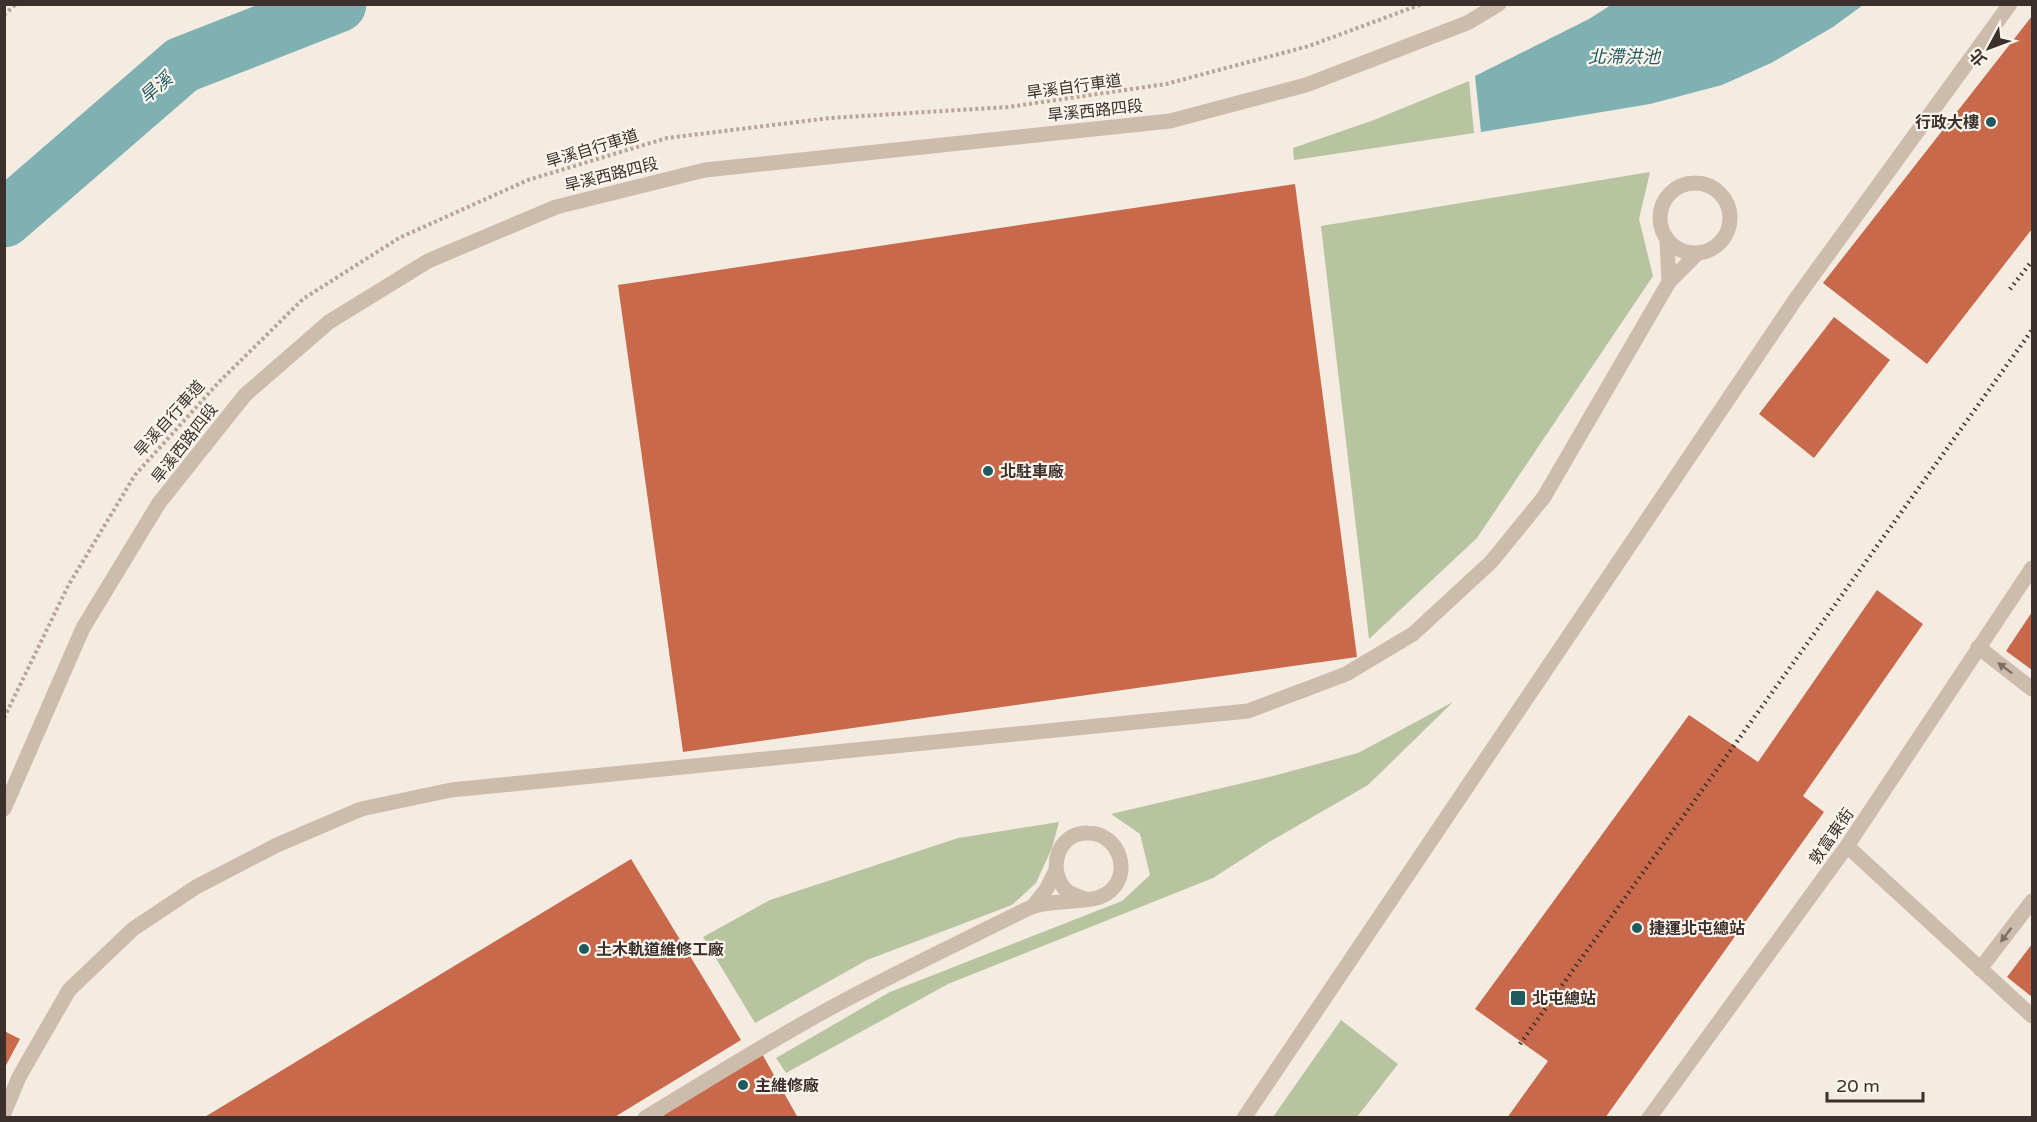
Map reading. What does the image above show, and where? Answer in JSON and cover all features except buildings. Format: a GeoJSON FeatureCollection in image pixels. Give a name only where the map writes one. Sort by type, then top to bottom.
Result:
{"type":"FeatureCollection","features":[{"type":"Feature","properties":{"kind":"street","name":"旱溪西路四段"},"geometry":{"type":"LineString","coordinates":[[4,809],[84,628],[159,503],[245,394],[329,322],[428,261],[556,207],[705,170],[1170,121],[1306,85],[1467,23],[1499,4]]}},
{"type":"Feature","properties":{"kind":"street"},"geometry":{"type":"LineString","coordinates":[[1244,1118],[1795,300],[2010,4]]}},
{"type":"Feature","properties":{"kind":"street"},"geometry":{"type":"LineString","coordinates":[[1686,184],[1709,186],[1718,193],[1725,202],[1730,224],[1719,244],[1698,253],[1676,248],[1667,240],[1660,219],[1667,197],[1686,184]]}},
{"type":"Feature","properties":{"kind":"street"},"geometry":{"type":"LineString","coordinates":[[1667,240],[1669,282]]}},
{"type":"Feature","properties":{"kind":"street"},"geometry":{"type":"LineString","coordinates":[[4,1113],[19,1077],[69,990],[132,929],[196,887],[276,845],[361,809],[450,790],[1248,711],[1346,674],[1413,634],[1491,562],[1544,497],[1669,282],[1698,253]]}},
{"type":"Feature","properties":{"kind":"street","name":"敦富東街"},"geometry":{"type":"LineString","coordinates":[[1649,1118],[1847,846],[2032,568]]}},
{"type":"Feature","properties":{"kind":"street"},"geometry":{"type":"LineString","coordinates":[[1978,648],[2032,689]]}},
{"type":"Feature","properties":{"kind":"street"},"geometry":{"type":"LineString","coordinates":[[645,1118],[836,1005],[1034,905],[1096,898],[1106,894],[1120,878],[1122,868],[1120,857],[1116,847],[1108,839],[1087,832],[1067,840],[1056,859],[1059,881],[1069,893],[1085,899]]}},
{"type":"Feature","properties":{"kind":"street"},"geometry":{"type":"LineString","coordinates":[[1847,846],[2032,1016]]}},
{"type":"Feature","properties":{"kind":"street"},"geometry":{"type":"LineString","coordinates":[[1034,905],[1046,890],[1056,870]]}},
{"type":"Feature","properties":{"kind":"street"},"geometry":{"type":"LineString","coordinates":[[1980,969],[2032,901]]}},
{"type":"Feature","properties":{"kind":"path"},"geometry":{"type":"LineString","coordinates":[[4,15],[16,4]]}},
{"type":"Feature","properties":{"kind":"path","name":"旱溪自行車道"},"geometry":{"type":"LineString","coordinates":[[4,718],[68,586],[135,475],[219,382],[303,299],[399,238],[528,180],[667,138],[830,118],[1008,107],[1166,84],[1309,46],[1422,4]]}},
{"type":"Feature","properties":{"kind":"green space"},"geometry":{"type":"Polygon","coordinates":[[[1469,81],[1474,133],[1294,160],[1293,148],[1374,120],[1469,81]]]}},
{"type":"Feature","properties":{"kind":"green space"},"geometry":{"type":"Polygon","coordinates":[[[1650,172],[1639,219],[1653,276],[1477,538],[1369,639],[1321,226],[1650,172]]]}},
{"type":"Feature","properties":{"kind":"green space"},"geometry":{"type":"Polygon","coordinates":[[[1453,702],[1368,785],[1269,842],[1213,878],[948,984],[786,1073],[776,1058],[890,992],[1122,901],[1150,875],[1140,834],[1111,814],[1273,776],[1358,753],[1453,702]]]}},
{"type":"Feature","properties":{"kind":"green space"},"geometry":{"type":"Polygon","coordinates":[[[1059,822],[1052,848],[1036,883],[1012,905],[867,960],[755,1023],[703,937],[770,900],[958,838],[1059,822]]]}},
{"type":"Feature","properties":{"kind":"green space"},"geometry":{"type":"Polygon","coordinates":[[[1341,1020],[1398,1064],[1357,1117],[1273,1117],[1341,1020]]]}},
{"type":"Feature","properties":{"kind":"water","name":"北滯洪池"},"geometry":{"type":"Polygon","coordinates":[[[1611,5],[1863,5],[1833,27],[1771,63],[1722,85],[1650,104],[1481,132],[1475,76],[1589,19],[1611,5]]]}},
{"type":"Feature","properties":{"kind":"waterway","name":"旱溪"},"geometry":{"type":"LineString","coordinates":[[4,219],[182,65],[338,4]]}},
{"type":"Feature","properties":{"kind":"railway"},"geometry":{"type":"LineString","coordinates":[[2010,289],[2032,261]]}},
{"type":"Feature","properties":{"kind":"railway"},"geometry":{"type":"LineString","coordinates":[[1520,1044],[2032,330]]}},
{"type":"Feature","properties":{"kind":"place","name":"行政大樓"},"geometry":{"type":"Point","coordinates":[1991,122]}},
{"type":"Feature","properties":{"kind":"place","name":"北駐車廠"},"geometry":{"type":"Point","coordinates":[988,471]}},
{"type":"Feature","properties":{"kind":"place","name":"捷運北屯總站"},"geometry":{"type":"Point","coordinates":[1637,928]}},
{"type":"Feature","properties":{"kind":"place","name":"土木軌道維修工廠"},"geometry":{"type":"Point","coordinates":[584,949]}},
{"type":"Feature","properties":{"kind":"place","name":"北屯總站"},"geometry":{"type":"Point","coordinates":[1518,998]}},
{"type":"Feature","properties":{"kind":"place","name":"主維修廠"},"geometry":{"type":"Point","coordinates":[743,1085]}}]}
